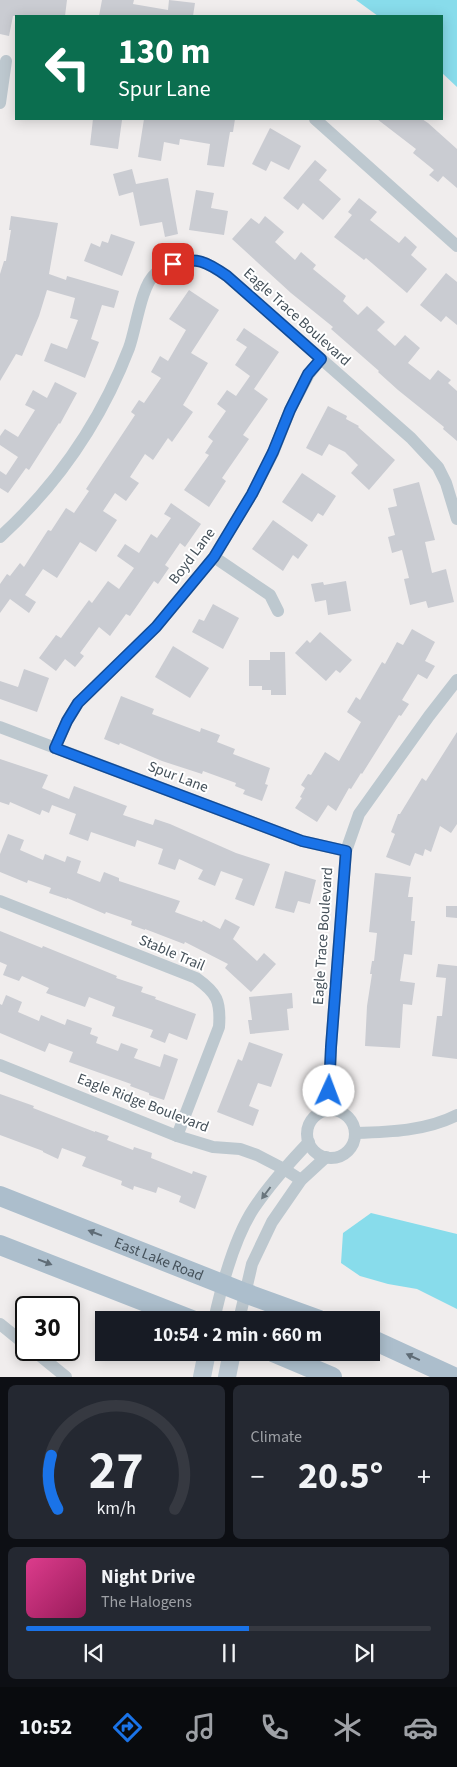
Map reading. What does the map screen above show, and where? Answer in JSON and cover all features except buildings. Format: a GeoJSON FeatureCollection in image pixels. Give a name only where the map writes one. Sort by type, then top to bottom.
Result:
{"type":"FeatureCollection","features":[{"type":"Feature","properties":{"kind":"main road","name":"East Lake Road"},"geometry":{"type":"LineString","coordinates":[[0,1196],[294,1311]]}},
{"type":"Feature","properties":{"kind":"main road"},"geometry":{"type":"LineString","coordinates":[[0,1245],[169,1311]]}},
{"type":"Feature","properties":{"kind":"main road"},"geometry":{"type":"LineString","coordinates":[[380,1343],[454,1377]]}},
{"type":"Feature","properties":{"kind":"main road"},"geometry":{"type":"LineString","coordinates":[[294,1361],[332,1377]]}},
{"type":"Feature","properties":{"kind":"street"},"geometry":{"type":"LineString","coordinates":[[0,103],[8,61]]}},
{"type":"Feature","properties":{"kind":"street"},"geometry":{"type":"LineString","coordinates":[[316,120],[457,246]]}},
{"type":"Feature","properties":{"kind":"street","name":"Eagle Trace Boulevard"},"geometry":{"type":"LineString","coordinates":[[0,537],[40,497],[78,448],[101,409],[129,348],[149,281],[159,270],[187,259],[202,261],[227,276],[410,438],[438,467],[446,483],[457,518]]}},
{"type":"Feature","properties":{"kind":"street","name":"Boyd Lane"},"geometry":{"type":"LineString","coordinates":[[55,748],[67,721],[78,703],[156,627],[214,557],[252,494],[308,374],[321,359]]}},
{"type":"Feature","properties":{"kind":"street"},"geometry":{"type":"LineString","coordinates":[[214,557],[270,595],[278,611]]}},
{"type":"Feature","properties":{"kind":"street","name":"Eagle Trace Boulevard"},"geometry":{"type":"LineString","coordinates":[[331,1110],[329,1091],[331,1047],[346,851],[359,814],[457,680]]}},
{"type":"Feature","properties":{"kind":"street","name":"Spur Lane"},"geometry":{"type":"LineString","coordinates":[[0,727],[302,841],[346,851]]}},
{"type":"Feature","properties":{"kind":"street","name":"Stable Trail"},"geometry":{"type":"LineString","coordinates":[[0,902],[196,978],[211,989],[221,1008],[220,1027],[177,1136]]}},
{"type":"Feature","properties":{"kind":"street","name":"Eagle Ridge Boulevard"},"geometry":{"type":"LineString","coordinates":[[0,1065],[177,1136],[213,1147],[240,1149],[284,1169],[301,1180]]}},
{"type":"Feature","properties":{"kind":"street"},"geometry":{"type":"LineString","coordinates":[[331,1110],[338,1111],[350,1119],[355,1133],[351,1147],[346,1152],[333,1157],[318,1154],[309,1142],[307,1135],[311,1120],[317,1114],[331,1110]]}},
{"type":"Feature","properties":{"kind":"street"},"geometry":{"type":"LineString","coordinates":[[355,1133],[419,1128],[457,1115]]}},
{"type":"Feature","properties":{"kind":"street"},"geometry":{"type":"LineString","coordinates":[[216,1311],[222,1283],[253,1209],[284,1169],[309,1142]]}},
{"type":"Feature","properties":{"kind":"street"},"geometry":{"type":"LineString","coordinates":[[241,1311],[252,1264],[272,1222],[301,1180],[326,1157]]}},
{"type":"Feature","properties":{"kind":"street"},"geometry":{"type":"LineString","coordinates":[[0,1324],[15,1336]]}},
{"type":"Feature","properties":{"kind":"street"},"geometry":{"type":"LineString","coordinates":[[46,1361],[66,1377]]}},
{"type":"Feature","properties":{"kind":"street"},"geometry":{"type":"LineString","coordinates":[[202,1377],[205,1361]]}},
{"type":"Feature","properties":{"kind":"street"},"geometry":{"type":"LineString","coordinates":[[227,1377],[230,1361]]}},
{"type":"Feature","properties":{"kind":"water"},"geometry":{"type":"Polygon","coordinates":[[[356,0],[457,0],[457,87],[443,74],[443,15],[377,15],[356,0]]]}},
{"type":"Feature","properties":{"kind":"water"},"geometry":{"type":"Polygon","coordinates":[[[371,1213],[457,1234],[457,1309],[417,1289],[388,1284],[360,1276],[341,1263],[343,1233],[371,1213]]]}},
{"type":"Feature","properties":{"kind":"route"},"geometry":{"type":"LineString","coordinates":[[173,264],[187,259],[202,261],[214,267],[227,276],[321,359],[308,374],[252,494],[214,557],[156,627],[78,703],[67,721],[55,748],[302,841],[346,851],[329,1091]]}}]}
